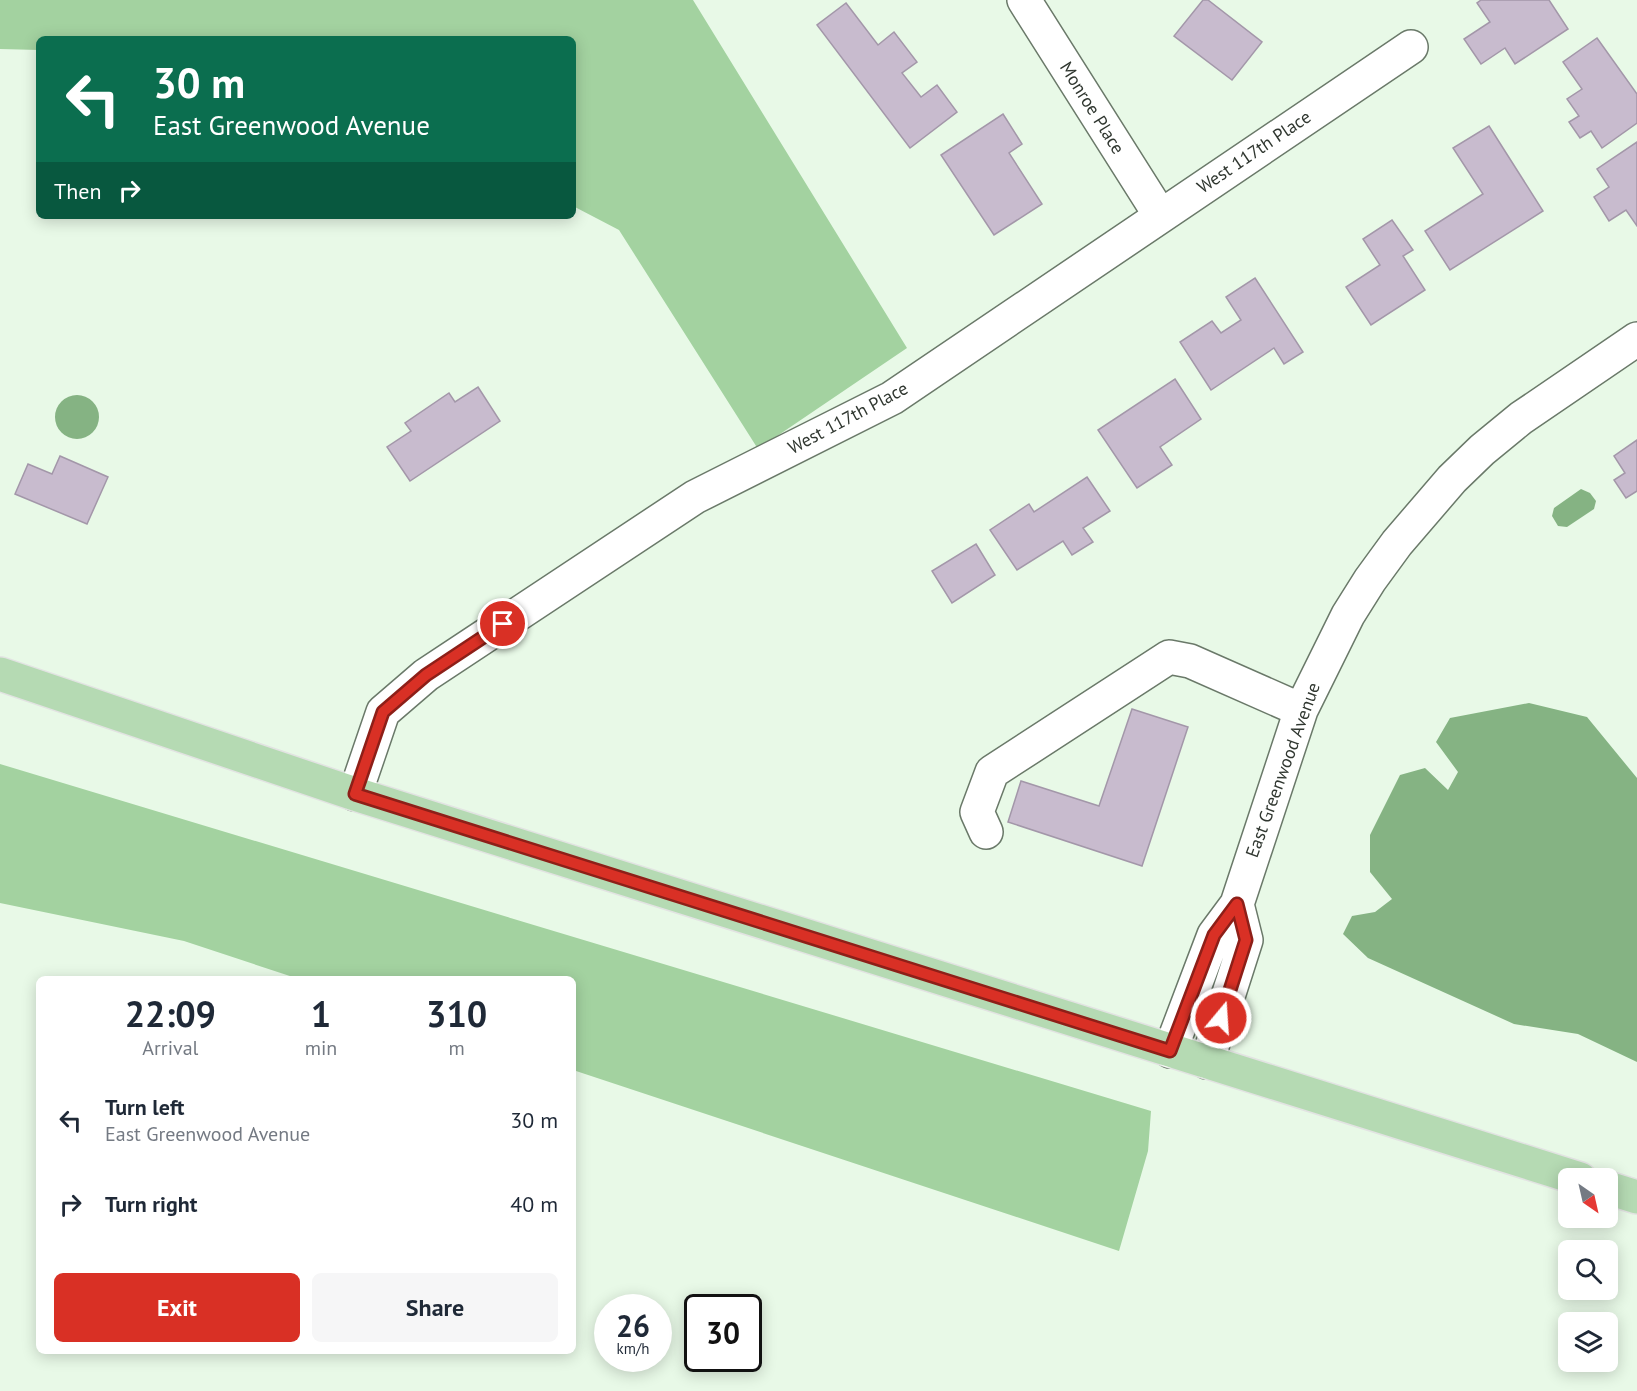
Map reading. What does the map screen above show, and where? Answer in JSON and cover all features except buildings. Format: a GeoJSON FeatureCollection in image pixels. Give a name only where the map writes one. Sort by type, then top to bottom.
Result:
{"type":"FeatureCollection","features":[{"type":"Feature","properties":{"kind":"main road"},"geometry":{"type":"LineString","coordinates":[[0,674],[355,794],[1558,1172]]}},
{"type":"Feature","properties":{"kind":"main road"},"geometry":{"type":"LineString","coordinates":[[1618,1191],[1637,1197]]}},
{"type":"Feature","properties":{"kind":"street","name":"Monroe Place"},"geometry":{"type":"LineString","coordinates":[[1024,0],[1160,215]]}},
{"type":"Feature","properties":{"kind":"street","name":"West 117th Place"},"geometry":{"type":"LineString","coordinates":[[355,794],[383,712],[426,675],[695,497],[892,398],[1411,47]]}},
{"type":"Feature","properties":{"kind":"street","name":"East Greenwood Avenue"},"geometry":{"type":"LineString","coordinates":[[1170,1051],[1214,935],[1237,904],[1301,710],[1348,615],[1370,580],[1397,543],[1452,479],[1521,418],[1637,339]]}},
{"type":"Feature","properties":{"kind":"street"},"geometry":{"type":"LineString","coordinates":[[986,832],[976,812],[992,772],[1169,657],[1190,661],[1301,710]]}},
{"type":"Feature","properties":{"kind":"street"},"geometry":{"type":"LineString","coordinates":[[1207,1062],[1246,940],[1237,904]]}},
{"type":"Feature","properties":{"kind":"shaded area"},"geometry":{"type":"Polygon","coordinates":[[[0,0],[693,0],[907,348],[758,449],[619,230],[576,208],[576,36],[36,36],[36,50],[0,49],[0,0]]]}},
{"type":"Feature","properties":{"kind":"shaded area"},"geometry":{"type":"Polygon","coordinates":[[[77,395],[93,401],[99,417],[93,433],[77,439],[61,433],[55,417],[61,401],[77,395]]]}},
{"type":"Feature","properties":{"kind":"shaded area"},"geometry":{"type":"Polygon","coordinates":[[[1581,489],[1590,493],[1596,501],[1594,509],[1567,527],[1558,526],[1552,516],[1554,508],[1581,489]]]}},
{"type":"Feature","properties":{"kind":"shaded area"},"geometry":{"type":"Polygon","coordinates":[[[1529,703],[1587,717],[1637,778],[1637,1062],[1578,1034],[1514,1024],[1368,958],[1343,934],[1352,916],[1375,912],[1392,899],[1370,872],[1370,835],[1400,775],[1425,768],[1448,790],[1458,772],[1436,742],[1450,718],[1529,703]]]}},
{"type":"Feature","properties":{"kind":"shaded area"},"geometry":{"type":"Polygon","coordinates":[[[0,764],[1151,1111],[1148,1151],[1119,1251],[576,1071],[576,976],[290,976],[184,941],[0,903],[0,764]]]}},
{"type":"Feature","properties":{"kind":"route"},"geometry":{"type":"LineString","coordinates":[[503,624],[426,675],[383,712],[355,794],[1170,1051],[1214,935],[1237,904],[1246,940],[1221,1018]]}}]}
